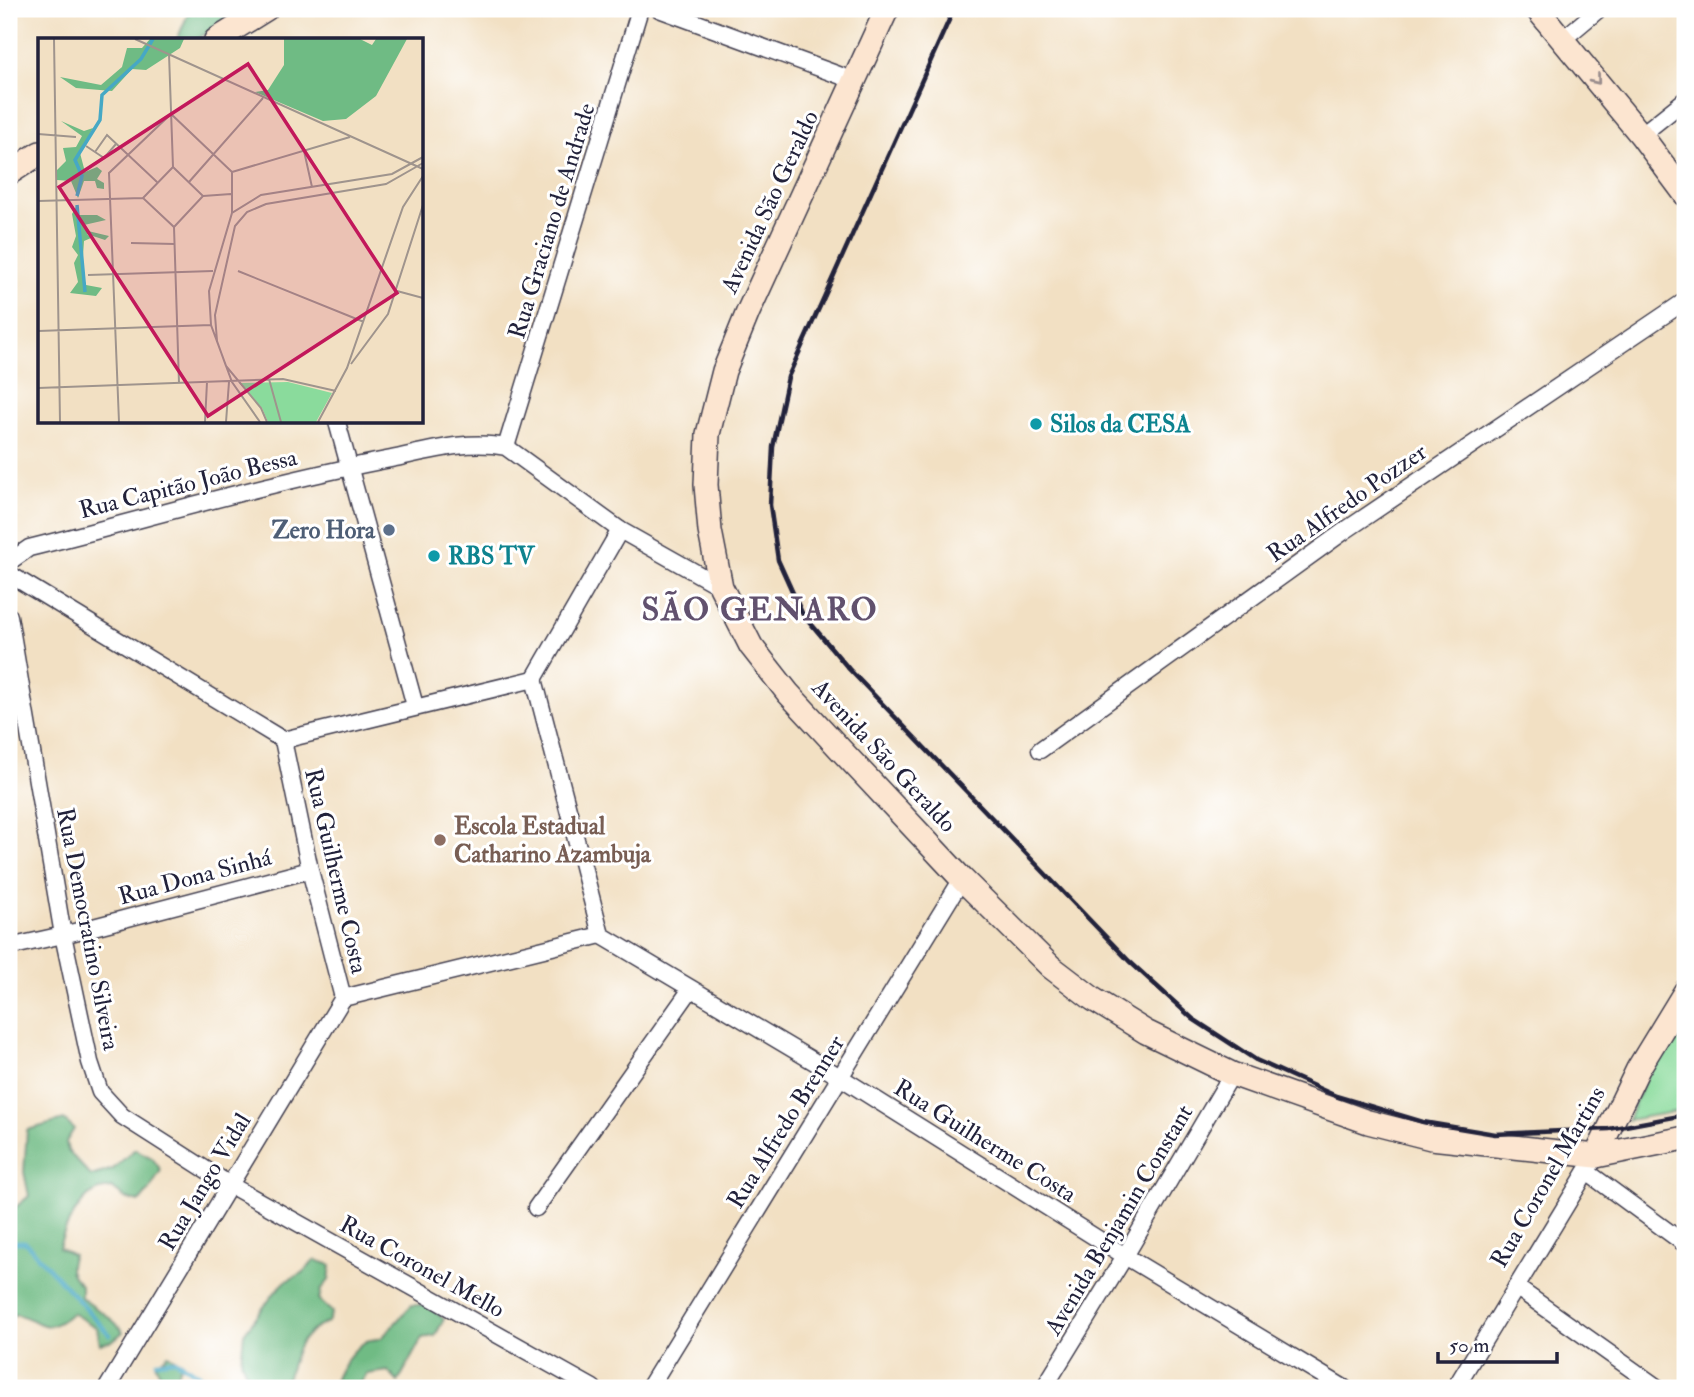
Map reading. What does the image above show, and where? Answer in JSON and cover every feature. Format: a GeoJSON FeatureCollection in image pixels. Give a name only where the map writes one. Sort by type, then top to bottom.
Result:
{"type":"FeatureCollection","features":[{"type":"Feature","properties":{"kind":"street"},"geometry":{"type":"LineString","coordinates":[[225,38],[266,9]]}},
{"type":"Feature","properties":{"kind":"street","name":"Rua Graciano de Andrade"},"geometry":{"type":"LineString","coordinates":[[506,447],[640,9]]}},
{"type":"Feature","properties":{"kind":"street"},"geometry":{"type":"LineString","coordinates":[[659,9],[855,81]]}},
{"type":"Feature","properties":{"kind":"street","name":"Avenida São Geraldo"},"geometry":{"type":"LineString","coordinates":[[887,9],[748,312],[724,371],[708,434],[706,485],[710,530],[722,587],[751,646],[788,692],[962,879],[1051,967],[1093,999],[1146,1032],[1232,1074],[1368,1122],[1431,1138],[1591,1164],[1685,1138]]}},
{"type":"Feature","properties":{"kind":"street"},"geometry":{"type":"LineString","coordinates":[[1537,9],[1641,135],[1685,194]]}},
{"type":"Feature","properties":{"kind":"street"},"geometry":{"type":"LineString","coordinates":[[1562,40],[1599,9]]}},
{"type":"Feature","properties":{"kind":"street"},"geometry":{"type":"LineString","coordinates":[[1641,135],[1685,100]]}},
{"type":"Feature","properties":{"kind":"street"},"geometry":{"type":"LineString","coordinates":[[9,173],[38,154]]}},
{"type":"Feature","properties":{"kind":"street","name":"Rua Alfredo Pozzer"},"geometry":{"type":"LineString","coordinates":[[1040,750],[1343,532],[1685,301]]}},
{"type":"Feature","properties":{"kind":"street"},"geometry":{"type":"LineString","coordinates":[[338,424],[415,706]]}},
{"type":"Feature","properties":{"kind":"street","name":"Rua Capitão João Bessa"},"geometry":{"type":"LineString","coordinates":[[9,562],[29,548],[349,467],[463,445],[487,443],[506,447]]}},
{"type":"Feature","properties":{"kind":"street"},"geometry":{"type":"LineString","coordinates":[[506,447],[620,530],[722,587]]}},
{"type":"Feature","properties":{"kind":"street"},"geometry":{"type":"LineString","coordinates":[[601,936],[534,678],[620,530]]}},
{"type":"Feature","properties":{"kind":"street","name":"Rua Guilherme Costa"},"geometry":{"type":"LineString","coordinates":[[9,574],[284,740],[534,678]]}},
{"type":"Feature","properties":{"kind":"street","name":"Rua Democratino Silveira"},"geometry":{"type":"LineString","coordinates":[[9,616],[63,935],[90,1062],[100,1092],[122,1116],[230,1185]]}},
{"type":"Feature","properties":{"kind":"street","name":"Rua Guilherme Costa"},"geometry":{"type":"LineString","coordinates":[[284,740],[310,870],[343,998],[601,936],[841,1077],[1125,1256],[1344,1388]]}},
{"type":"Feature","properties":{"kind":"street","name":"Rua Dona Sinhá"},"geometry":{"type":"LineString","coordinates":[[9,947],[310,870]]}},
{"type":"Feature","properties":{"kind":"street","name":"Rua Alfredo Brenner"},"geometry":{"type":"LineString","coordinates":[[649,1388],[962,879]]}},
{"type":"Feature","properties":{"kind":"street"},"geometry":{"type":"LineString","coordinates":[[536,1208],[691,989]]}},
{"type":"Feature","properties":{"kind":"street","name":"Rua Coronel Martins"},"geometry":{"type":"LineString","coordinates":[[1455,1388],[1591,1164],[1638,1069],[1685,992]]}},
{"type":"Feature","properties":{"kind":"street","name":"Rua Jango Vidal"},"geometry":{"type":"LineString","coordinates":[[107,1388],[343,998]]}},
{"type":"Feature","properties":{"kind":"street","name":"Avenida Benjamin Constant"},"geometry":{"type":"LineString","coordinates":[[1044,1388],[1232,1074]]}},
{"type":"Feature","properties":{"kind":"street"},"geometry":{"type":"LineString","coordinates":[[1591,1164],[1685,1244]]}},
{"type":"Feature","properties":{"kind":"street","name":"Rua Coronel Mello"},"geometry":{"type":"LineString","coordinates":[[230,1185],[593,1388]]}},
{"type":"Feature","properties":{"kind":"street"},"geometry":{"type":"LineString","coordinates":[[1516,1287],[1658,1388]]}},
{"type":"Feature","properties":{"kind":"green space"},"geometry":{"type":"Polygon","coordinates":[[[190,9],[243,9],[199,38],[178,38],[190,9]]]}},
{"type":"Feature","properties":{"kind":"green space"},"geometry":{"type":"Polygon","coordinates":[[[1685,1016],[1685,1110],[1628,1120],[1646,1076],[1685,1016]]]}},
{"type":"Feature","properties":{"kind":"green space"},"geometry":{"type":"Polygon","coordinates":[[[64,1120],[74,1129],[66,1142],[68,1151],[91,1176],[113,1169],[135,1149],[152,1158],[161,1170],[139,1202],[125,1198],[112,1188],[99,1190],[89,1196],[72,1217],[61,1241],[59,1248],[73,1255],[71,1272],[81,1285],[81,1297],[110,1318],[123,1332],[112,1341],[100,1344],[97,1328],[72,1313],[55,1325],[48,1326],[15,1314],[9,1320],[9,1208],[12,1210],[29,1196],[24,1172],[27,1130],[64,1120]]]}},
{"type":"Feature","properties":{"kind":"green space"},"geometry":{"type":"Polygon","coordinates":[[[315,1260],[331,1265],[329,1280],[321,1290],[319,1300],[332,1312],[328,1322],[317,1327],[302,1340],[284,1388],[217,1388],[236,1374],[249,1380],[241,1361],[244,1333],[276,1291],[286,1281],[303,1273],[315,1260]]]}},
{"type":"Feature","properties":{"kind":"green space"},"geometry":{"type":"Polygon","coordinates":[[[412,1305],[428,1305],[444,1319],[435,1336],[422,1338],[398,1382],[388,1371],[367,1374],[357,1388],[333,1388],[349,1356],[367,1341],[381,1338],[412,1305]]]}},
{"type":"Feature","properties":{"kind":"green space"},"geometry":{"type":"Polygon","coordinates":[[[168,1354],[181,1362],[175,1381],[178,1388],[166,1388],[156,1365],[168,1354]]]}},
{"type":"Feature","properties":{"kind":"waterway"},"geometry":{"type":"LineString","coordinates":[[9,1242],[25,1242],[110,1335]]}},
{"type":"Feature","properties":{"kind":"waterway"},"geometry":{"type":"LineString","coordinates":[[157,1362],[175,1360],[220,1388]]}},
{"type":"Feature","properties":{"kind":"railway"},"geometry":{"type":"LineString","coordinates":[[954,9],[788,377],[773,447],[770,505],[778,560],[802,613],[849,669],[1129,961],[1193,1019],[1256,1060],[1336,1096],[1423,1122],[1495,1134],[1609,1129],[1685,1115]]}},
{"type":"Feature","properties":{"kind":"place","name":"Silos da CESA"},"geometry":{"type":"Point","coordinates":[1036,424]}},
{"type":"Feature","properties":{"kind":"place","name":"Zero Hora"},"geometry":{"type":"Point","coordinates":[389,530]}},
{"type":"Feature","properties":{"kind":"place","name":"RBS TV"},"geometry":{"type":"Point","coordinates":[434,556]}},
{"type":"Feature","properties":{"kind":"place","name":"Escola Estadual Catharino Azambuja"},"geometry":{"type":"Point","coordinates":[440,840]}},
{"type":"Feature","properties":{"kind":"district","name":"SÃO GENARO"},"geometry":{"type":"Point","coordinates":[760,610]}}]}
